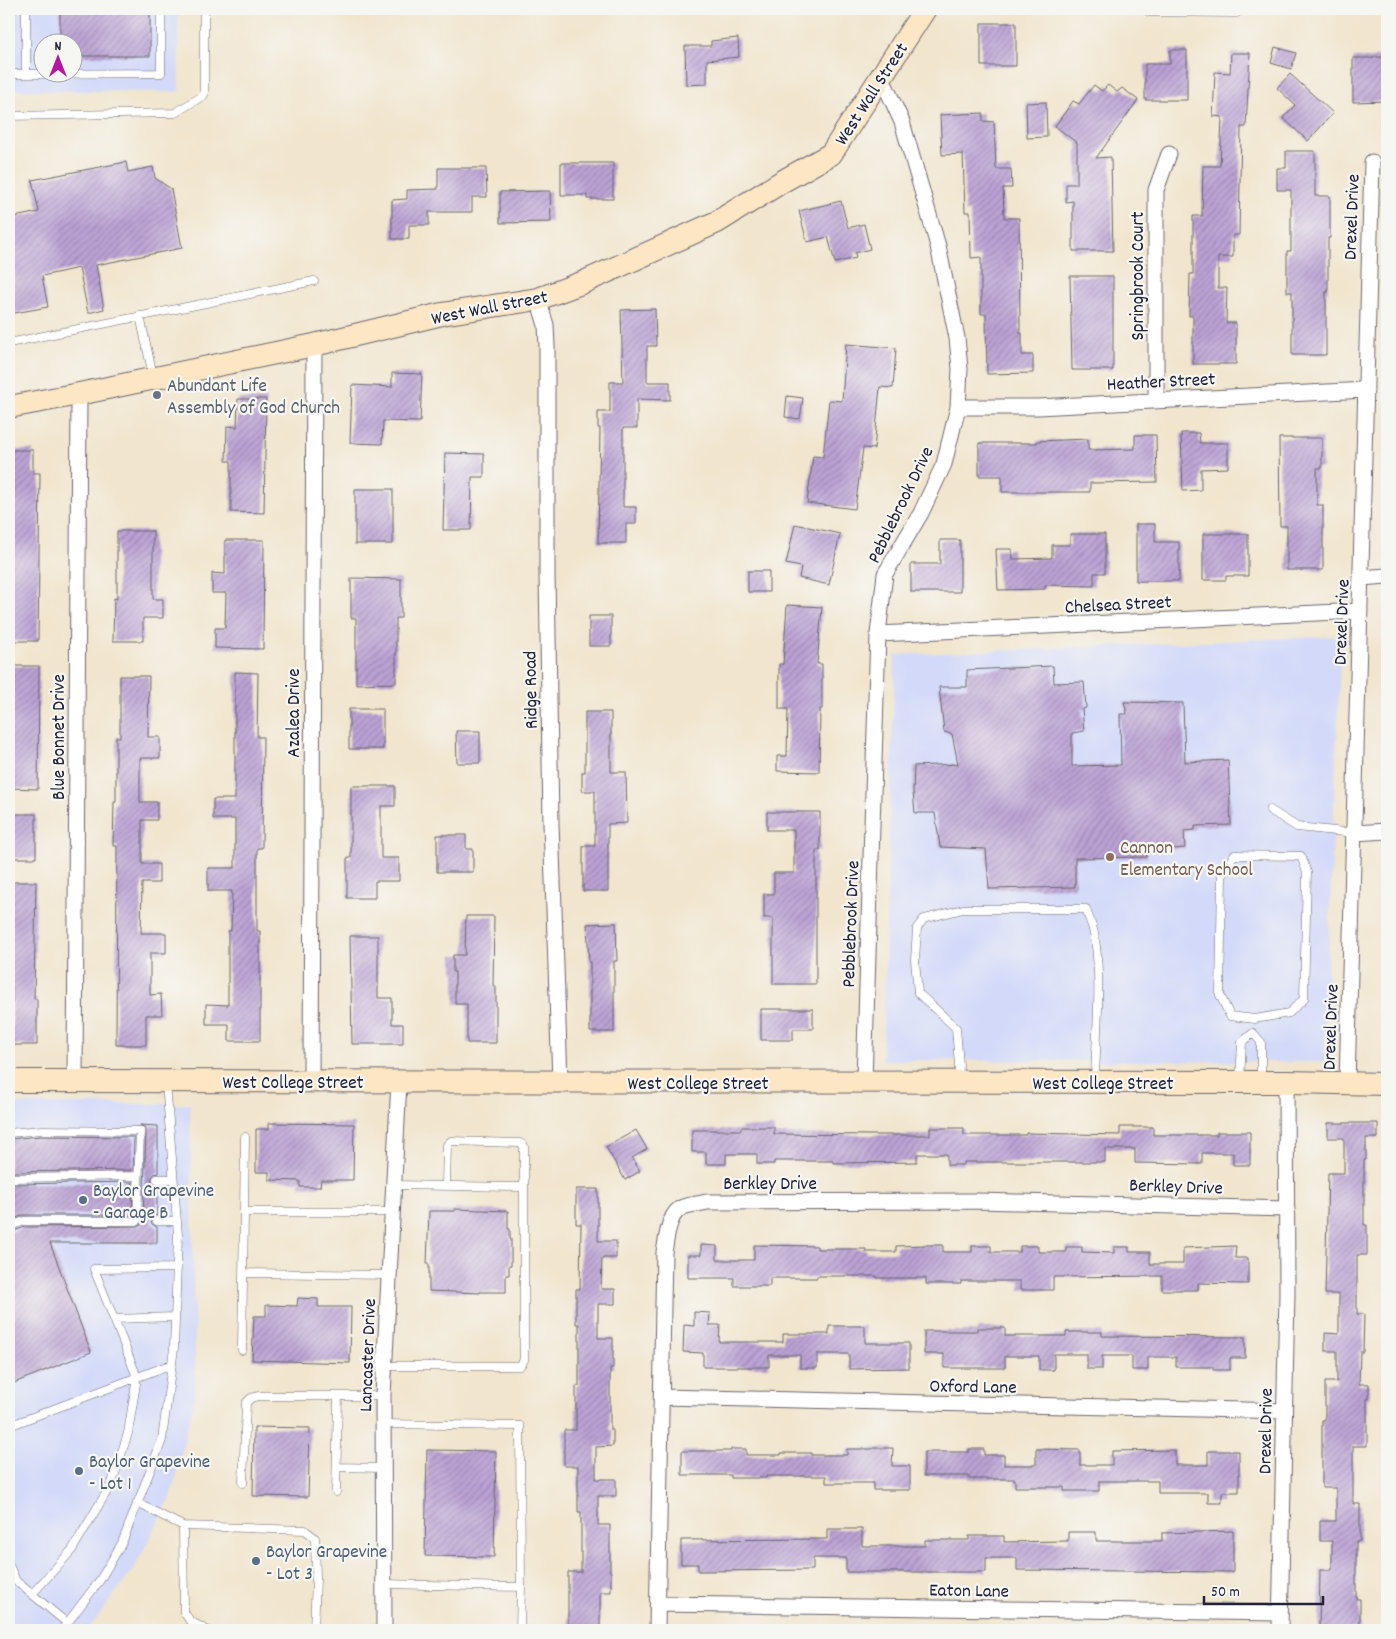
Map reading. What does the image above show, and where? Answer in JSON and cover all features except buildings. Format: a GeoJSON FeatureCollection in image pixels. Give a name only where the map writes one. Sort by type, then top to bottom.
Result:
{"type":"FeatureCollection","features":[{"type":"Feature","properties":{"kind":"street","name":"West Wall Street"},"geometry":{"type":"LineString","coordinates":[[9,407],[314,345],[442,314],[538,299],[584,282],[717,222],[831,154],[925,9]]}},
{"type":"Feature","properties":{"kind":"street","name":"Pebblebrook Drive"},"geometry":{"type":"LineString","coordinates":[[864,1082],[878,634],[885,574],[921,513],[944,464],[958,407],[960,369],[957,338],[938,246],[902,122],[881,76]]}},
{"type":"Feature","properties":{"kind":"street","name":"Springbrook Court"},"geometry":{"type":"LineString","coordinates":[[1156,400],[1156,190],[1169,154]]}},
{"type":"Feature","properties":{"kind":"street","name":"Drexel Drive"},"geometry":{"type":"LineString","coordinates":[[1348,1083],[1372,162]]}},
{"type":"Feature","properties":{"kind":"street","name":"Ridge Road"},"geometry":{"type":"LineString","coordinates":[[538,299],[546,326],[547,346],[547,574],[551,823],[560,1081]]}},
{"type":"Feature","properties":{"kind":"street","name":"Azalea Drive"},"geometry":{"type":"LineString","coordinates":[[311,1081],[314,345]]}},
{"type":"Feature","properties":{"kind":"street","name":"Heather Street"},"geometry":{"type":"LineString","coordinates":[[958,407],[1038,407],[1366,390]]}},
{"type":"Feature","properties":{"kind":"street","name":"Blue Bonnet Drive"},"geometry":{"type":"LineString","coordinates":[[74,1081],[79,394]]}},
{"type":"Feature","properties":{"kind":"street"},"geometry":{"type":"LineString","coordinates":[[1361,578],[1387,576]]}},
{"type":"Feature","properties":{"kind":"street","name":"Chelsea Street"},"geometry":{"type":"LineString","coordinates":[[878,634],[1360,611]]}},
{"type":"Feature","properties":{"kind":"street"},"geometry":{"type":"LineString","coordinates":[[1354,834],[1387,831]]}},
{"type":"Feature","properties":{"kind":"street","name":"West College Street"},"geometry":{"type":"LineString","coordinates":[[9,1081],[1286,1082],[1387,1084]]}},
{"type":"Feature","properties":{"kind":"street","name":"Lancaster Drive"},"geometry":{"type":"LineString","coordinates":[[384,1630],[383,1396],[399,1081]]}},
{"type":"Feature","properties":{"kind":"street","name":"Drexel Drive"},"geometry":{"type":"LineString","coordinates":[[1280,1630],[1287,1293],[1286,1082]]}},
{"type":"Feature","properties":{"kind":"street","name":"Berkley Drive"},"geometry":{"type":"LineString","coordinates":[[657,1630],[664,1252],[668,1229],[676,1213],[683,1207],[707,1202],[978,1201],[1287,1208]]}},
{"type":"Feature","properties":{"kind":"street","name":"Oxford Lane"},"geometry":{"type":"LineString","coordinates":[[662,1397],[1284,1411]]}},
{"type":"Feature","properties":{"kind":"street","name":"Eaton Lane"},"geometry":{"type":"LineString","coordinates":[[658,1604],[1280,1614]]}},
{"type":"Feature","properties":{"kind":"lane"},"geometry":{"type":"LineString","coordinates":[[26,9],[26,74]]}},
{"type":"Feature","properties":{"kind":"lane"},"geometry":{"type":"LineString","coordinates":[[9,74],[161,73],[161,9]]}},
{"type":"Feature","properties":{"kind":"lane"},"geometry":{"type":"LineString","coordinates":[[9,116],[175,113],[204,95],[204,9]]}},
{"type":"Feature","properties":{"kind":"lane"},"geometry":{"type":"LineString","coordinates":[[1149,9],[1149,12],[1237,12],[1239,9]]}},
{"type":"Feature","properties":{"kind":"lane"},"geometry":{"type":"LineString","coordinates":[[9,343],[314,281]]}},
{"type":"Feature","properties":{"kind":"lane"},"geometry":{"type":"LineString","coordinates":[[140,316],[153,379]]}},
{"type":"Feature","properties":{"kind":"lane"},"geometry":{"type":"LineString","coordinates":[[1270,810],[1297,827],[1354,834]]}},
{"type":"Feature","properties":{"kind":"lane"},"geometry":{"type":"LineString","coordinates":[[1234,855],[1301,856],[1307,872],[1304,999],[1289,1013],[1255,1019],[1230,1016],[1220,996],[1222,875],[1234,855]]}},
{"type":"Feature","properties":{"kind":"lane"},"geometry":{"type":"LineString","coordinates":[[958,1082],[959,1065],[956,1028],[918,993],[915,960],[917,928],[924,919],[963,909],[1086,909],[1095,937],[1097,959],[1098,1012],[1095,1082]]}},
{"type":"Feature","properties":{"kind":"lane"},"geometry":{"type":"LineString","coordinates":[[1250,1082],[1242,1042],[1253,1032],[1255,1019]]}},
{"type":"Feature","properties":{"kind":"lane"},"geometry":{"type":"LineString","coordinates":[[1250,1082],[1261,1042],[1253,1032]]}},
{"type":"Feature","properties":{"kind":"lane"},"geometry":{"type":"LineString","coordinates":[[62,1630],[104,1573],[122,1543],[162,1440],[172,1364],[177,1268],[177,1221],[166,1081]]}},
{"type":"Feature","properties":{"kind":"lane"},"geometry":{"type":"LineString","coordinates":[[9,1132],[41,1130],[140,1131],[137,1221],[24,1221],[9,1227]]}},
{"type":"Feature","properties":{"kind":"lane"},"geometry":{"type":"LineString","coordinates":[[242,1350],[245,1137]]}},
{"type":"Feature","properties":{"kind":"lane"},"geometry":{"type":"LineString","coordinates":[[384,1366],[520,1366],[524,1360],[524,1146],[520,1143],[452,1141],[447,1145],[446,1185]]}},
{"type":"Feature","properties":{"kind":"lane"},"geometry":{"type":"LineString","coordinates":[[9,1180],[13,1178],[138,1176]]}},
{"type":"Feature","properties":{"kind":"lane"},"geometry":{"type":"LineString","coordinates":[[158,1179],[173,1179]]}},
{"type":"Feature","properties":{"kind":"lane"},"geometry":{"type":"LineString","coordinates":[[393,1185],[524,1187]]}},
{"type":"Feature","properties":{"kind":"lane"},"geometry":{"type":"LineString","coordinates":[[244,1212],[392,1212]]}},
{"type":"Feature","properties":{"kind":"lane"},"geometry":{"type":"LineString","coordinates":[[157,1221],[177,1221]]}},
{"type":"Feature","properties":{"kind":"lane"},"geometry":{"type":"LineString","coordinates":[[32,1594],[72,1550],[112,1483],[128,1434],[137,1377],[94,1269],[177,1268]]}},
{"type":"Feature","properties":{"kind":"lane"},"geometry":{"type":"LineString","coordinates":[[243,1273],[389,1275]]}},
{"type":"Feature","properties":{"kind":"lane"},"geometry":{"type":"LineString","coordinates":[[114,1319],[175,1317]]}},
{"type":"Feature","properties":{"kind":"lane"},"geometry":{"type":"LineString","coordinates":[[9,1426],[172,1364]]}},
{"type":"Feature","properties":{"kind":"lane"},"geometry":{"type":"LineString","coordinates":[[243,1483],[246,1403],[251,1398],[258,1396],[383,1396]]}},
{"type":"Feature","properties":{"kind":"lane"},"geometry":{"type":"LineString","coordinates":[[336,1492],[338,1396]]}},
{"type":"Feature","properties":{"kind":"lane"},"geometry":{"type":"LineString","coordinates":[[383,1424],[520,1426],[520,1630]]}},
{"type":"Feature","properties":{"kind":"lane"},"geometry":{"type":"LineString","coordinates":[[337,1467],[384,1468]]}},
{"type":"Feature","properties":{"kind":"lane"},"geometry":{"type":"LineString","coordinates":[[137,1503],[183,1526],[305,1530],[315,1538],[314,1630]]}},
{"type":"Feature","properties":{"kind":"lane"},"geometry":{"type":"LineString","coordinates":[[183,1526],[184,1612],[190,1621],[207,1630]]}},
{"type":"Feature","properties":{"kind":"lane"},"geometry":{"type":"LineString","coordinates":[[9,1565],[16,1581],[67,1623]]}},
{"type":"Feature","properties":{"kind":"lane"},"geometry":{"type":"LineString","coordinates":[[384,1584],[521,1587]]}},
{"type":"Feature","properties":{"kind":"shaded area"},"geometry":{"type":"Polygon","coordinates":[[[9,9],[178,9],[179,92],[9,90],[9,9]]]}},
{"type":"Feature","properties":{"kind":"shaded area","name":"Cannon Elementary School"},"geometry":{"type":"Polygon","coordinates":[[[1341,636],[1324,1062],[882,1060],[895,655],[1341,636]]]}},
{"type":"Feature","properties":{"kind":"shaded area"},"geometry":{"type":"Polygon","coordinates":[[[9,1104],[190,1104],[196,1391],[171,1497],[134,1569],[88,1630],[9,1630],[9,1104]]]}},
{"type":"Feature","properties":{"kind":"place","name":"Abundant Life Assembly of God Church"},"geometry":{"type":"Point","coordinates":[157,395]}},
{"type":"Feature","properties":{"kind":"place","name":"Cannon Elementary School"},"geometry":{"type":"Point","coordinates":[1110,857]}},
{"type":"Feature","properties":{"kind":"place","name":"Baylor Grapevine - Garage B"},"geometry":{"type":"Point","coordinates":[83,1200]}},
{"type":"Feature","properties":{"kind":"place","name":"Baylor Grapevine - Lot 1"},"geometry":{"type":"Point","coordinates":[79,1471]}},
{"type":"Feature","properties":{"kind":"place","name":"Baylor Grapevine - Lot 3"},"geometry":{"type":"Point","coordinates":[256,1561]}}]}
